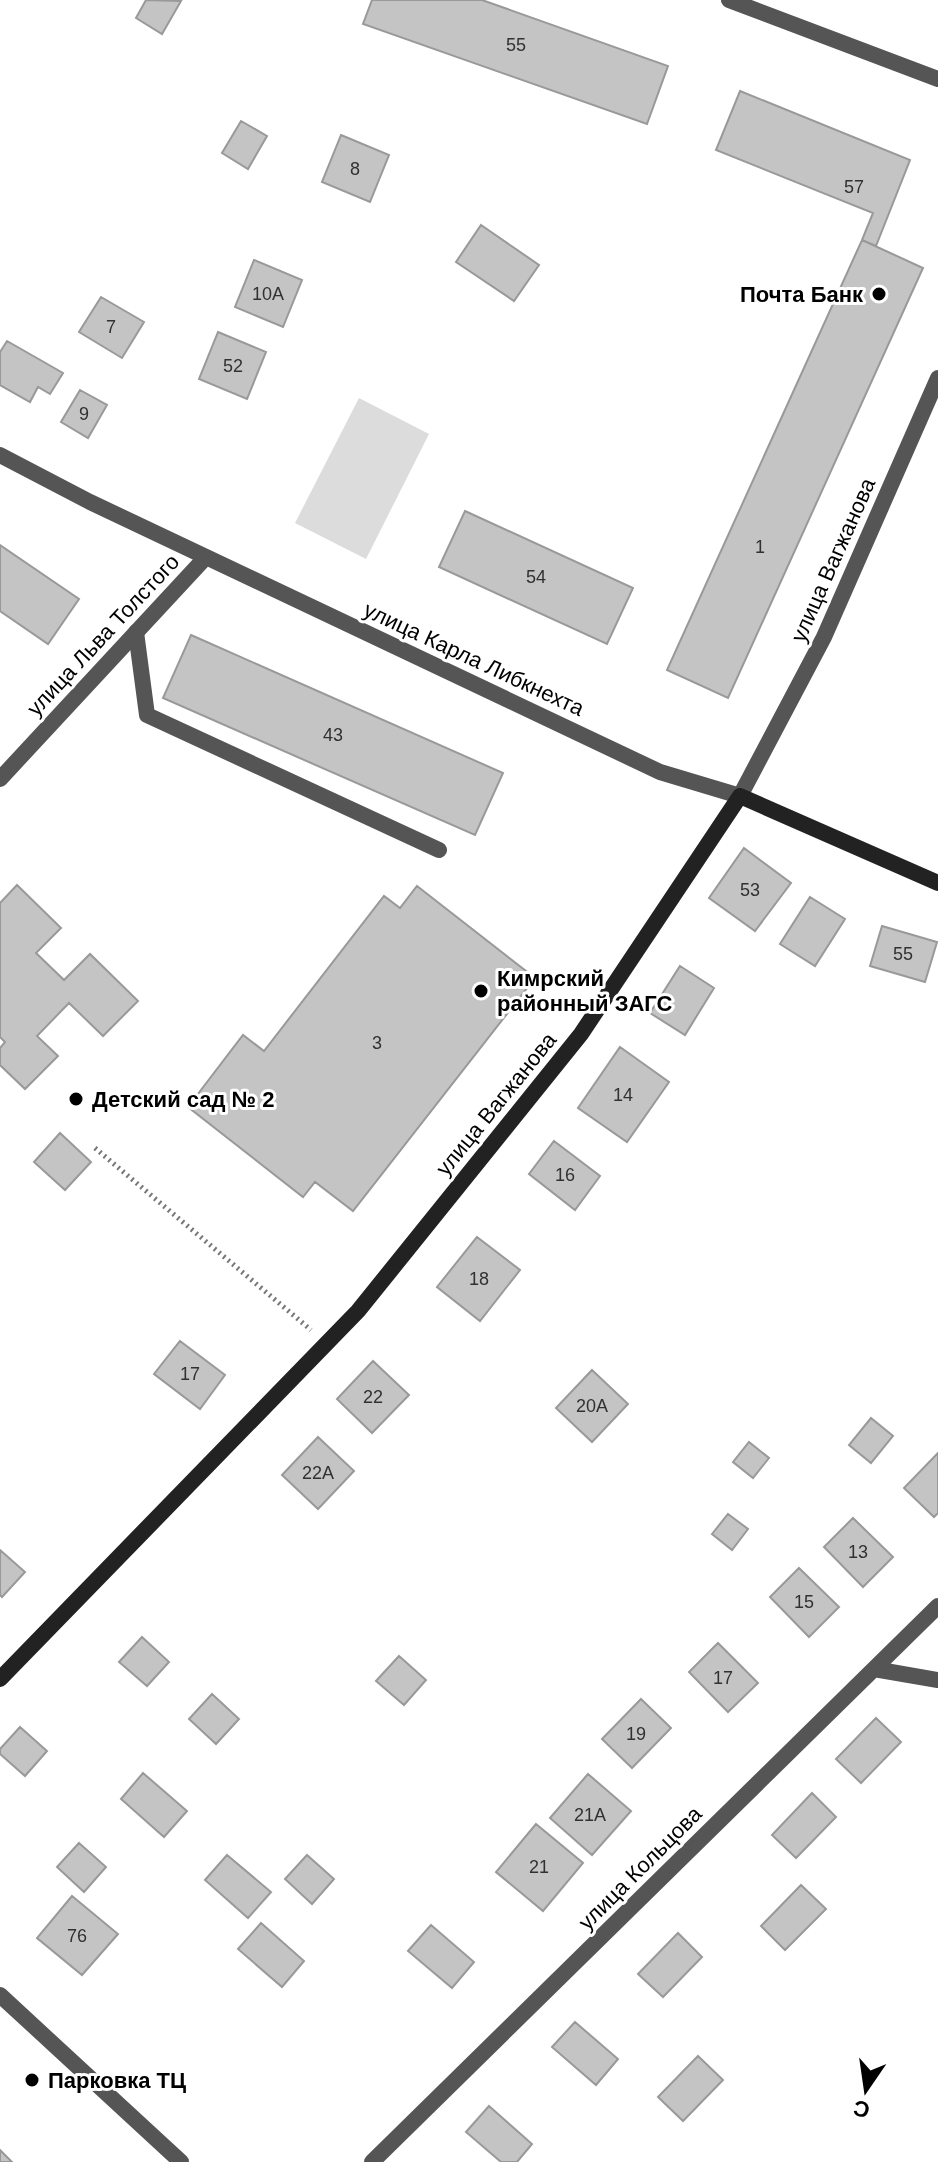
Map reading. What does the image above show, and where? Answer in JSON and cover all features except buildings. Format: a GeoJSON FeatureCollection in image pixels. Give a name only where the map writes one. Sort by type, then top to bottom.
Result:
{"type":"FeatureCollection","features":[{"type":"Feature","properties":{"kind":"street"},"geometry":{"type":"LineString","coordinates":[[729,0],[938,79]]}},
{"type":"Feature","properties":{"kind":"street","name":"улица Вагжанова"},"geometry":{"type":"LineString","coordinates":[[0,1679],[358,1311],[581,1034],[740,796],[824,637],[938,378]]}},
{"type":"Feature","properties":{"kind":"street","name":"улица Карла Либкнехта"},"geometry":{"type":"LineString","coordinates":[[0,455],[206,557],[660,772],[740,796],[938,883]]}},
{"type":"Feature","properties":{"kind":"street","name":"улица Льва Толстого"},"geometry":{"type":"LineString","coordinates":[[0,779],[206,557]]}},
{"type":"Feature","properties":{"kind":"street"},"geometry":{"type":"LineString","coordinates":[[136,632],[147,715],[439,850]]}},
{"type":"Feature","properties":{"kind":"street","name":"улица Кольцова"},"geometry":{"type":"LineString","coordinates":[[372,2162],[938,1606]]}},
{"type":"Feature","properties":{"kind":"street"},"geometry":{"type":"LineString","coordinates":[[874,1669],[938,1680]]}},
{"type":"Feature","properties":{"kind":"street"},"geometry":{"type":"LineString","coordinates":[[0,1995],[181,2162]]}},
{"type":"Feature","properties":{"kind":"path"},"geometry":{"type":"LineString","coordinates":[[95,1148],[327,1343]]}},
{"type":"Feature","properties":{"kind":"shaded area"},"geometry":{"type":"Polygon","coordinates":[[[359,398],[429,434],[366,559],[295,523],[359,398]]]}},
{"type":"Feature","properties":{"kind":"place","name":"Почта Банк"},"geometry":{"type":"Point","coordinates":[879,294]}},
{"type":"Feature","properties":{"kind":"place","name":"Кимрский районный ЗАГС"},"geometry":{"type":"Point","coordinates":[481,991]}},
{"type":"Feature","properties":{"kind":"place","name":"Детский сад № 2"},"geometry":{"type":"Point","coordinates":[76,1099]}},
{"type":"Feature","properties":{"kind":"place","name":"Парковка ТЦ"},"geometry":{"type":"Point","coordinates":[32,2080]}}]}
